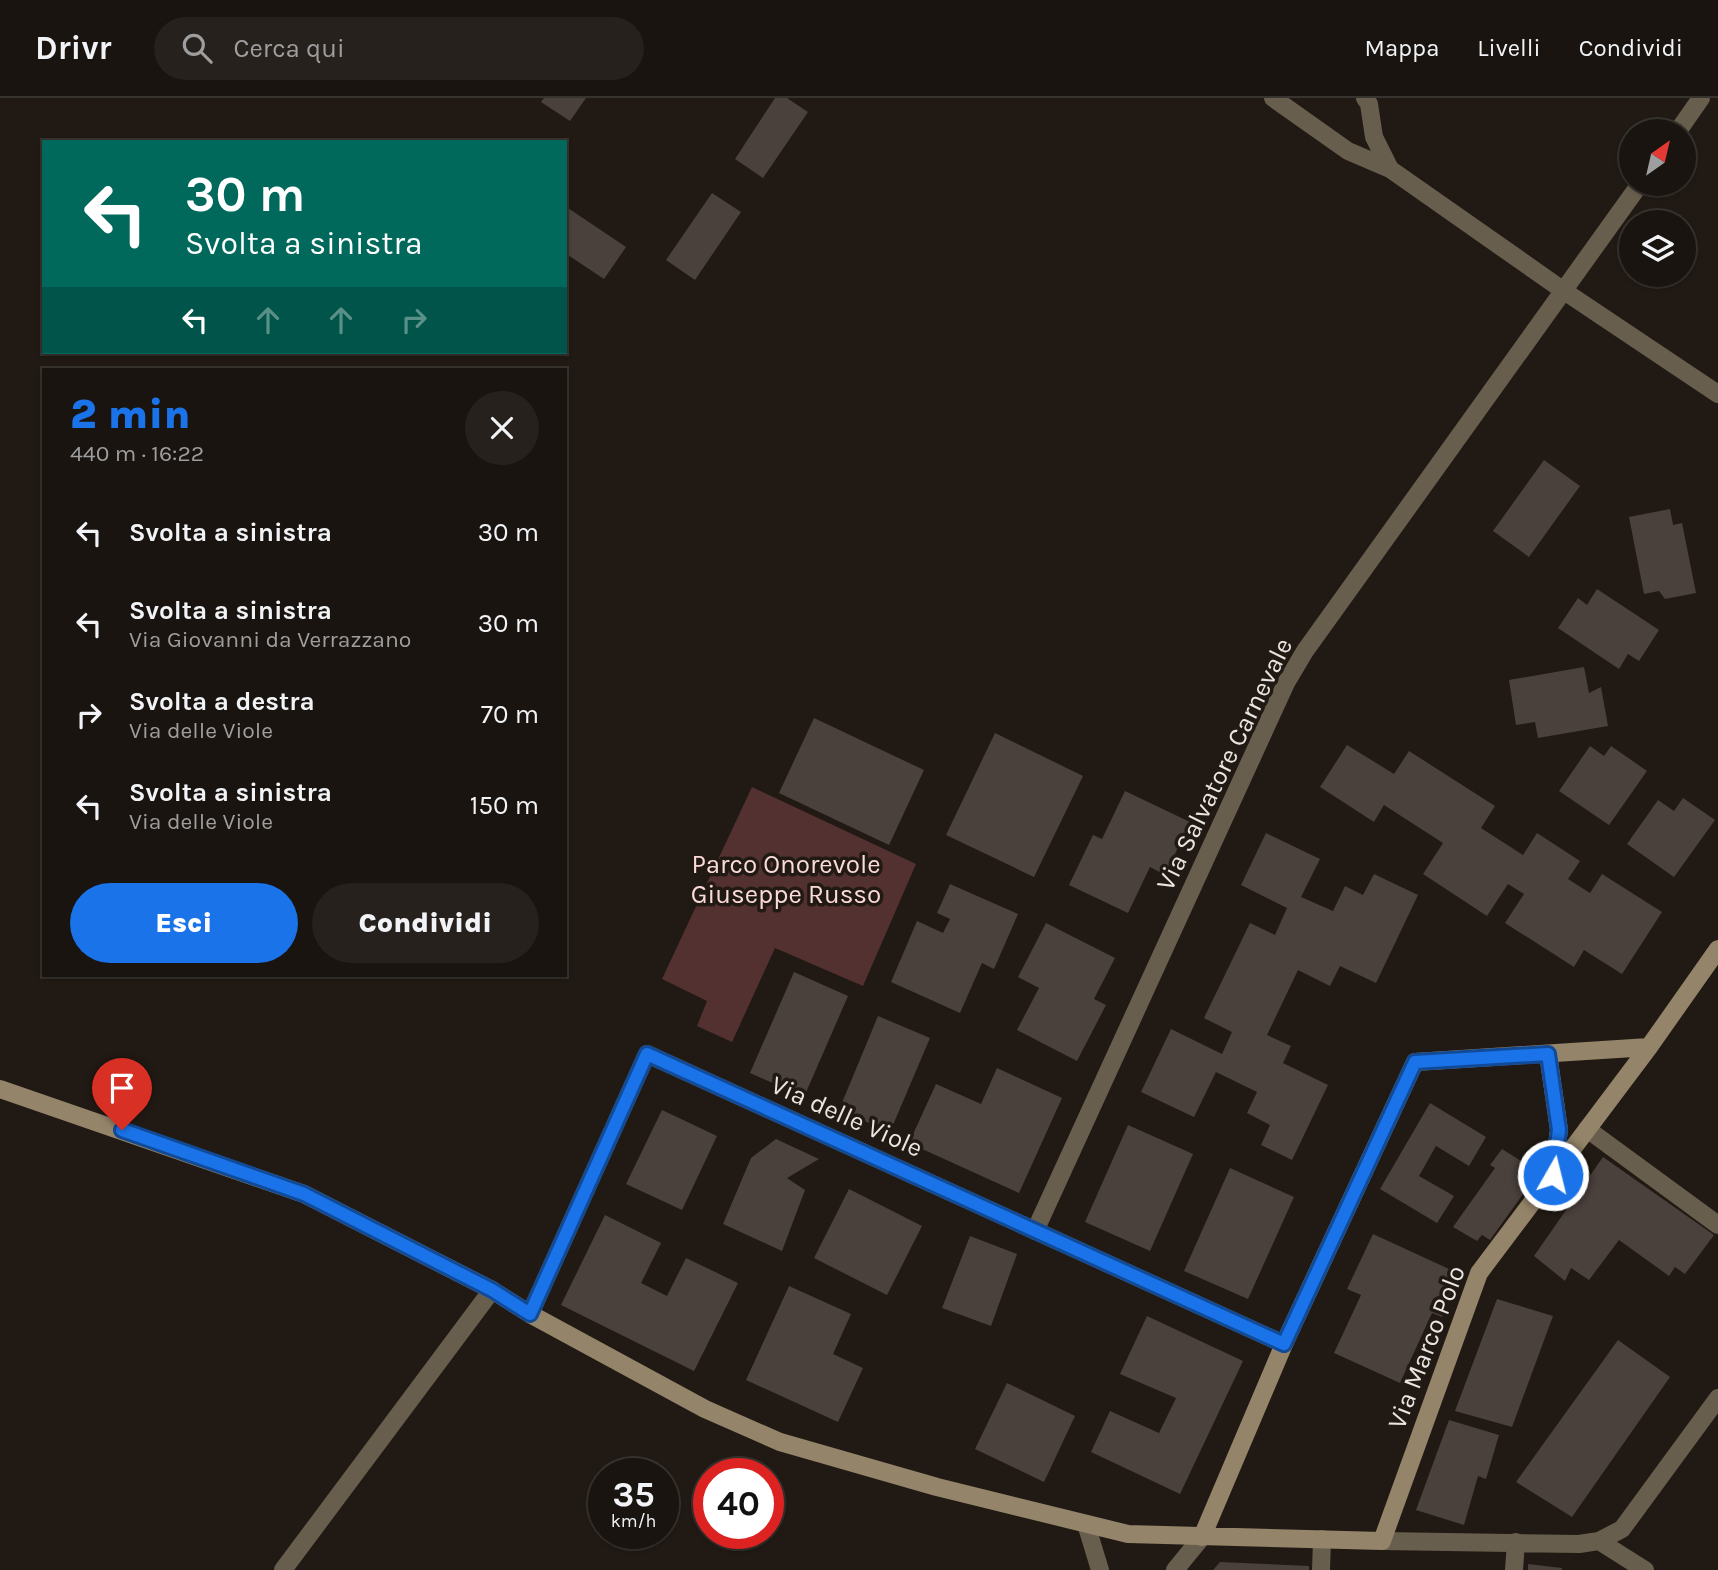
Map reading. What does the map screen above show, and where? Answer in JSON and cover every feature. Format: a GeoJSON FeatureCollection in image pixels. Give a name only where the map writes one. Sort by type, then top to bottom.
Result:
{"type":"FeatureCollection","features":[{"type":"Feature","properties":{"kind":"street"},"geometry":{"type":"LineString","coordinates":[[1273,98],[1348,151],[1390,169],[1564,291],[1718,394]]}},
{"type":"Feature","properties":{"kind":"street"},"geometry":{"type":"LineString","coordinates":[[1365,98],[1369,104],[1374,138],[1390,169]]}},
{"type":"Feature","properties":{"kind":"street"},"geometry":{"type":"LineString","coordinates":[[1686,119],[1701,98]]}},
{"type":"Feature","properties":{"kind":"street","name":"Via Salvatore Carnevale"},"geometry":{"type":"LineString","coordinates":[[1035,1231],[1286,683],[1305,651],[1631,196]]}},
{"type":"Feature","properties":{"kind":"street","name":"Via Marco Polo"},"geometry":{"type":"LineString","coordinates":[[1382,1541],[1479,1273],[1649,1047],[1718,949]]}},
{"type":"Feature","properties":{"kind":"street"},"geometry":{"type":"LineString","coordinates":[[1175,1570],[1202,1537],[1284,1344],[1415,1062],[1649,1047]]}},
{"type":"Feature","properties":{"kind":"street","name":"Via delle Viole"},"geometry":{"type":"LineString","coordinates":[[530,1314],[647,1054],[1284,1344]]}},
{"type":"Feature","properties":{"kind":"street"},"geometry":{"type":"LineString","coordinates":[[1548,1054],[1559,1130],[1553,1175]]}},
{"type":"Feature","properties":{"kind":"street"},"geometry":{"type":"LineString","coordinates":[[0,1089],[293,1190],[492,1290],[530,1314],[705,1409],[780,1442],[937,1487],[1128,1534],[1579,1544],[1599,1541],[1622,1529],[1718,1396]]}},
{"type":"Feature","properties":{"kind":"street"},"geometry":{"type":"LineString","coordinates":[[1587,1129],[1718,1225]]}},
{"type":"Feature","properties":{"kind":"street"},"geometry":{"type":"LineString","coordinates":[[283,1570],[492,1290]]}},
{"type":"Feature","properties":{"kind":"street"},"geometry":{"type":"LineString","coordinates":[[1086,1524],[1100,1570]]}},
{"type":"Feature","properties":{"kind":"street"},"geometry":{"type":"LineString","coordinates":[[1321,1570],[1322,1539]]}},
{"type":"Feature","properties":{"kind":"street"},"geometry":{"type":"LineString","coordinates":[[1599,1541],[1645,1570]]}},
{"type":"Feature","properties":{"kind":"street"},"geometry":{"type":"LineString","coordinates":[[1514,1570],[1516,1542]]}},
{"type":"Feature","properties":{"kind":"green space","name":"Parco Onorevole Giuseppe Russo"},"geometry":{"type":"Polygon","coordinates":[[[752,787],[916,864],[863,986],[775,948],[732,1042],[697,1026],[707,1001],[662,979],[752,787]]]}},
{"type":"Feature","properties":{"kind":"building"},"geometry":{"type":"Polygon","coordinates":[[[544,98],[586,98],[570,121],[541,102],[544,98]]]}},
{"type":"Feature","properties":{"kind":"building"},"geometry":{"type":"Polygon","coordinates":[[[775,98],[787,98],[808,112],[763,178],[735,159],[775,98]]]}},
{"type":"Feature","properties":{"kind":"building"},"geometry":{"type":"Polygon","coordinates":[[[712,193],[741,212],[695,280],[666,260],[712,193]]]}},
{"type":"Feature","properties":{"kind":"building"},"geometry":{"type":"Polygon","coordinates":[[[567,207],[626,247],[604,279],[567,254],[567,207]]]}},
{"type":"Feature","properties":{"kind":"building"},"geometry":{"type":"Polygon","coordinates":[[[1544,460],[1580,486],[1529,557],[1493,531],[1544,460]]]}},
{"type":"Feature","properties":{"kind":"building"},"geometry":{"type":"Polygon","coordinates":[[[1670,509],[1673,525],[1682,523],[1696,593],[1665,599],[1659,591],[1644,594],[1629,517],[1670,509]]]}},
{"type":"Feature","properties":{"kind":"building"},"geometry":{"type":"Polygon","coordinates":[[[1597,589],[1659,630],[1639,661],[1628,654],[1619,669],[1558,628],[1578,598],[1587,605],[1597,589]]]}},
{"type":"Feature","properties":{"kind":"building"},"geometry":{"type":"Polygon","coordinates":[[[1584,667],[1589,693],[1601,687],[1608,726],[1538,738],[1535,722],[1516,725],[1509,680],[1584,667]]]}},
{"type":"Feature","properties":{"kind":"building"},"geometry":{"type":"Polygon","coordinates":[[[814,718],[924,770],[889,845],[779,793],[814,718]]]}},
{"type":"Feature","properties":{"kind":"building"},"geometry":{"type":"Polygon","coordinates":[[[995,733],[1083,776],[1034,877],[946,835],[995,733]]]}},
{"type":"Feature","properties":{"kind":"building"},"geometry":{"type":"Polygon","coordinates":[[[1347,745],[1394,774],[1409,751],[1495,806],[1481,828],[1523,855],[1537,833],[1580,861],[1568,879],[1590,893],[1602,874],[1662,912],[1622,974],[1584,950],[1574,967],[1505,923],[1524,894],[1508,884],[1487,916],[1423,874],[1443,843],[1384,805],[1374,822],[1320,787],[1347,745]]]}},
{"type":"Feature","properties":{"kind":"building"},"geometry":{"type":"Polygon","coordinates":[[[1590,746],[1604,756],[1611,746],[1647,771],[1609,825],[1559,791],[1590,746]]]}},
{"type":"Feature","properties":{"kind":"building"},"geometry":{"type":"Polygon","coordinates":[[[1125,791],[1190,822],[1165,875],[1150,867],[1128,913],[1069,885],[1093,835],[1102,839],[1125,791]]]}},
{"type":"Feature","properties":{"kind":"building"},"geometry":{"type":"Polygon","coordinates":[[[1683,798],[1715,820],[1674,877],[1627,844],[1658,800],[1674,811],[1683,798]]]}},
{"type":"Feature","properties":{"kind":"building"},"geometry":{"type":"Polygon","coordinates":[[[1266,833],[1320,859],[1301,897],[1333,911],[1345,886],[1363,895],[1374,874],[1418,895],[1376,983],[1340,966],[1330,986],[1298,970],[1267,1035],[1291,1046],[1283,1063],[1328,1085],[1292,1160],[1261,1145],[1270,1125],[1247,1113],[1257,1092],[1216,1072],[1194,1117],[1141,1092],[1171,1029],[1222,1054],[1232,1032],[1204,1018],[1250,923],[1275,935],[1287,908],[1241,885],[1266,833]]]}},
{"type":"Feature","properties":{"kind":"building"},"geometry":{"type":"Polygon","coordinates":[[[950,884],[1018,914],[994,969],[982,963],[960,1013],[891,982],[917,921],[943,933],[950,919],[937,913],[950,884]]]}},
{"type":"Feature","properties":{"kind":"building"},"geometry":{"type":"Polygon","coordinates":[[[1046,923],[1115,958],[1094,999],[1106,1005],[1077,1061],[1017,1030],[1039,988],[1018,977],[1046,923]]]}},
{"type":"Feature","properties":{"kind":"building"},"geometry":{"type":"Polygon","coordinates":[[[794,972],[848,996],[804,1097],[750,1073],[794,972]]]}},
{"type":"Feature","properties":{"kind":"building"},"geometry":{"type":"Polygon","coordinates":[[[878,1016],[930,1038],[890,1132],[839,1110],[878,1016]]]}},
{"type":"Feature","properties":{"kind":"building"},"geometry":{"type":"Polygon","coordinates":[[[997,1068],[1062,1098],[1019,1193],[909,1143],[936,1084],[981,1104],[997,1068]]]}},
{"type":"Feature","properties":{"kind":"building"},"geometry":{"type":"Polygon","coordinates":[[[1430,1103],[1486,1137],[1469,1166],[1436,1146],[1419,1176],[1454,1196],[1437,1223],[1380,1189],[1430,1103]]]}},
{"type":"Feature","properties":{"kind":"building"},"geometry":{"type":"Polygon","coordinates":[[[662,1110],[717,1136],[682,1210],[626,1184],[662,1110]]]}},
{"type":"Feature","properties":{"kind":"building"},"geometry":{"type":"Polygon","coordinates":[[[1128,1125],[1193,1154],[1150,1251],[1085,1222],[1128,1125]]]}},
{"type":"Feature","properties":{"kind":"building"},"geometry":{"type":"Polygon","coordinates":[[[776,1139],[819,1159],[787,1178],[805,1190],[782,1251],[723,1224],[751,1158],[776,1139]]]}},
{"type":"Feature","properties":{"kind":"building"},"geometry":{"type":"Polygon","coordinates":[[[1502,1149],[1539,1172],[1490,1240],[1482,1235],[1477,1241],[1453,1227],[1495,1168],[1490,1165],[1502,1149]]]}},
{"type":"Feature","properties":{"kind":"building"},"geometry":{"type":"Polygon","coordinates":[[[1603,1157],[1714,1235],[1685,1274],[1675,1267],[1669,1276],[1619,1240],[1589,1280],[1571,1268],[1565,1281],[1534,1256],[1603,1157]]]}},
{"type":"Feature","properties":{"kind":"building"},"geometry":{"type":"Polygon","coordinates":[[[1230,1168],[1294,1197],[1248,1299],[1184,1271],[1230,1168]]]}},
{"type":"Feature","properties":{"kind":"building"},"geometry":{"type":"Polygon","coordinates":[[[849,1189],[922,1226],[887,1295],[814,1258],[849,1189]]]}},
{"type":"Feature","properties":{"kind":"building"},"geometry":{"type":"Polygon","coordinates":[[[605,1215],[661,1243],[641,1283],[667,1296],[686,1258],[738,1283],[694,1371],[561,1305],[605,1215]]]}},
{"type":"Feature","properties":{"kind":"building"},"geometry":{"type":"Polygon","coordinates":[[[1373,1234],[1462,1275],[1442,1317],[1432,1313],[1400,1383],[1334,1353],[1361,1295],[1347,1289],[1373,1234]]]}},
{"type":"Feature","properties":{"kind":"building"},"geometry":{"type":"Polygon","coordinates":[[[970,1236],[1017,1254],[991,1326],[942,1308],[970,1236]]]}},
{"type":"Feature","properties":{"kind":"building"},"geometry":{"type":"Polygon","coordinates":[[[789,1286],[851,1314],[833,1354],[863,1368],[838,1422],[746,1380],[789,1286]]]}},
{"type":"Feature","properties":{"kind":"building"},"geometry":{"type":"Polygon","coordinates":[[[1497,1299],[1553,1316],[1512,1427],[1455,1411],[1497,1299]]]}},
{"type":"Feature","properties":{"kind":"building"},"geometry":{"type":"Polygon","coordinates":[[[1147,1316],[1243,1361],[1180,1494],[1091,1452],[1110,1411],[1159,1433],[1176,1398],[1120,1374],[1147,1316]]]}},
{"type":"Feature","properties":{"kind":"building"},"geometry":{"type":"Polygon","coordinates":[[[1618,1340],[1670,1377],[1572,1517],[1516,1482],[1618,1340]]]}},
{"type":"Feature","properties":{"kind":"building"},"geometry":{"type":"Polygon","coordinates":[[[1007,1383],[1075,1416],[1044,1482],[975,1449],[1007,1383]]]}},
{"type":"Feature","properties":{"kind":"building"},"geometry":{"type":"Polygon","coordinates":[[[1449,1420],[1499,1435],[1486,1479],[1478,1476],[1464,1525],[1416,1510],[1449,1420]]]}},
{"type":"Feature","properties":{"kind":"building"},"geometry":{"type":"Polygon","coordinates":[[[1220,1562],[1309,1566],[1309,1570],[1213,1570],[1220,1562]]]}},
{"type":"Feature","properties":{"kind":"building"},"geometry":{"type":"Polygon","coordinates":[[[1528,1564],[1562,1568],[1562,1570],[1528,1570],[1528,1564]]]}},
{"type":"Feature","properties":{"kind":"route"},"geometry":{"type":"LineString","coordinates":[[122,1130],[304,1194],[492,1290],[530,1314],[647,1054],[1284,1344],[1415,1062],[1548,1054],[1559,1130],[1553,1175]]}}]}
